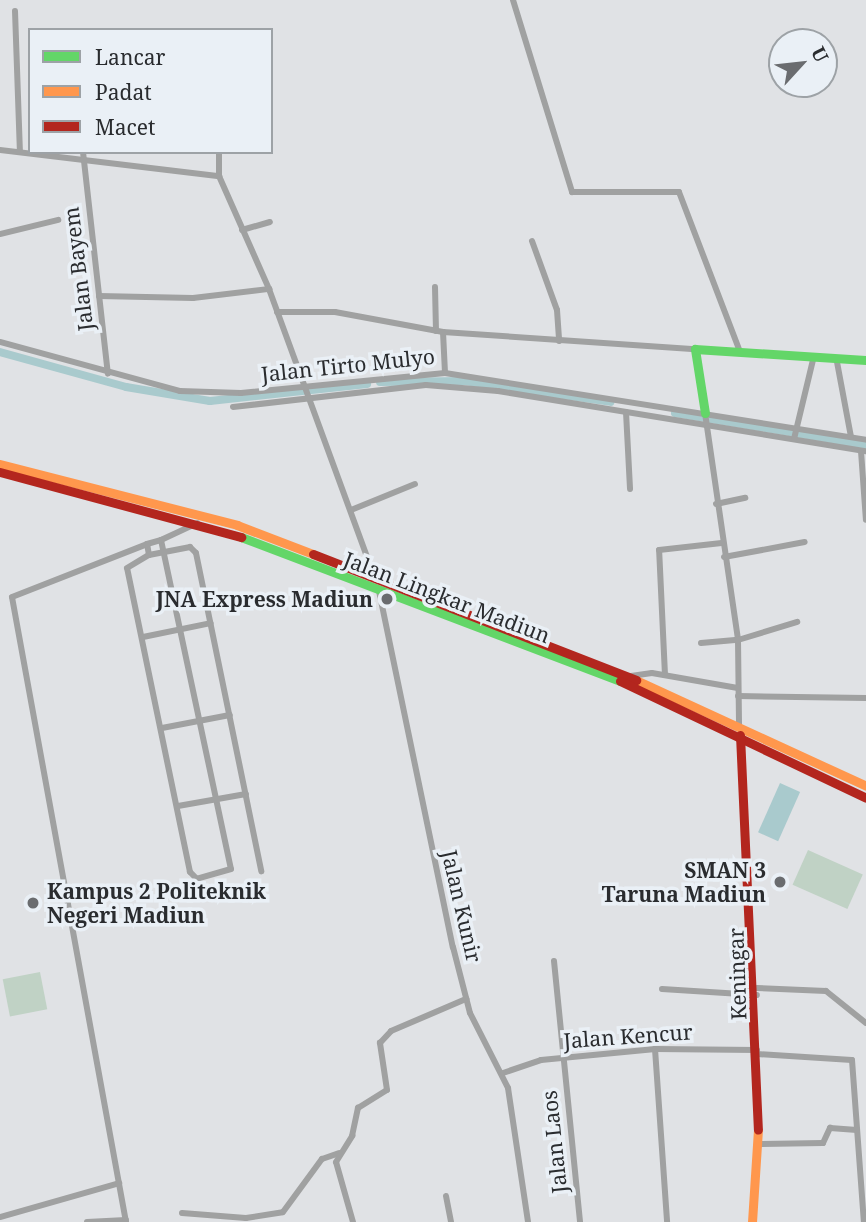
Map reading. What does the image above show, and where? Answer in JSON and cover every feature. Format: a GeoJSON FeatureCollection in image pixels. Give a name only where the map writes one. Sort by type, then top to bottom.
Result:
{"type":"FeatureCollection","features":[{"type":"Feature","properties":{"kind":"main road"},"geometry":{"type":"LineString","coordinates":[[705,412],[695,349],[837,362],[866,360]]}},
{"type":"Feature","properties":{"kind":"main road","name":"Jalan Lingkar Madiun"},"geometry":{"type":"LineString","coordinates":[[0,464],[217,518],[739,725],[866,786]]}},
{"type":"Feature","properties":{"kind":"main road","name":"Jalan Lingkar Madiun"},"geometry":{"type":"LineString","coordinates":[[0,472],[199,522],[379,591],[629,680],[866,798]]}},
{"type":"Feature","properties":{"kind":"main road","name":"Keningar"},"geometry":{"type":"LineString","coordinates":[[739,725],[757,991],[760,1144],[752,1222]]}},
{"type":"Feature","properties":{"kind":"street"},"geometry":{"type":"LineString","coordinates":[[513,0],[572,192],[679,192],[740,352]]}},
{"type":"Feature","properties":{"kind":"street"},"geometry":{"type":"LineString","coordinates":[[16,11],[20,152]]}},
{"type":"Feature","properties":{"kind":"street"},"geometry":{"type":"LineString","coordinates":[[0,150],[28,153]]}},
{"type":"Feature","properties":{"kind":"street"},"geometry":{"type":"LineString","coordinates":[[52,154],[83,156],[219,176]]}},
{"type":"Feature","properties":{"kind":"street"},"geometry":{"type":"LineString","coordinates":[[219,154],[219,176],[269,289],[375,580]]}},
{"type":"Feature","properties":{"kind":"street","name":"Jalan Bayem"},"geometry":{"type":"LineString","coordinates":[[83,156],[108,374]]}},
{"type":"Feature","properties":{"kind":"street"},"geometry":{"type":"LineString","coordinates":[[0,234],[58,219]]}},
{"type":"Feature","properties":{"kind":"street"},"geometry":{"type":"LineString","coordinates":[[243,230],[270,222]]}},
{"type":"Feature","properties":{"kind":"street"},"geometry":{"type":"LineString","coordinates":[[532,241],[557,310],[559,341]]}},
{"type":"Feature","properties":{"kind":"street"},"geometry":{"type":"LineString","coordinates":[[435,287],[444,373]]}},
{"type":"Feature","properties":{"kind":"street"},"geometry":{"type":"LineString","coordinates":[[99,296],[193,298],[269,289]]}},
{"type":"Feature","properties":{"kind":"street"},"geometry":{"type":"LineString","coordinates":[[277,312],[335,312],[439,331],[695,349]]}},
{"type":"Feature","properties":{"kind":"street","name":"Jalan Tirto Mulyo"},"geometry":{"type":"LineString","coordinates":[[0,342],[108,374],[212,394],[444,373],[705,412],[795,432]]}},
{"type":"Feature","properties":{"kind":"street"},"geometry":{"type":"LineString","coordinates":[[795,432],[813,360]]}},
{"type":"Feature","properties":{"kind":"street"},"geometry":{"type":"LineString","coordinates":[[837,362],[851,437]]}},
{"type":"Feature","properties":{"kind":"street"},"geometry":{"type":"LineString","coordinates":[[233,407],[426,385],[626,412],[704,428],[795,432],[866,440]]}},
{"type":"Feature","properties":{"kind":"street"},"geometry":{"type":"LineString","coordinates":[[626,412],[630,489]]}},
{"type":"Feature","properties":{"kind":"street"},"geometry":{"type":"LineString","coordinates":[[705,412],[704,428],[738,640],[739,725]]}},
{"type":"Feature","properties":{"kind":"street"},"geometry":{"type":"LineString","coordinates":[[795,432],[863,451],[866,520]]}},
{"type":"Feature","properties":{"kind":"street"},"geometry":{"type":"LineString","coordinates":[[351,510],[415,484]]}},
{"type":"Feature","properties":{"kind":"street"},"geometry":{"type":"LineString","coordinates":[[716,504],[746,498]]}},
{"type":"Feature","properties":{"kind":"street"},"geometry":{"type":"LineString","coordinates":[[87,1222],[126,1221],[12,597],[161,540],[199,522]]}},
{"type":"Feature","properties":{"kind":"street"},"geometry":{"type":"LineString","coordinates":[[161,540],[163,552],[176,630],[216,798],[227,874],[191,876],[127,568],[149,555],[163,552],[190,547],[196,552],[261,872]]}},
{"type":"Feature","properties":{"kind":"street"},"geometry":{"type":"LineString","coordinates":[[724,557],[805,542]]}},
{"type":"Feature","properties":{"kind":"street"},"geometry":{"type":"LineString","coordinates":[[665,675],[659,550],[722,543]]}},
{"type":"Feature","properties":{"kind":"street"},"geometry":{"type":"LineString","coordinates":[[147,544],[149,555]]}},
{"type":"Feature","properties":{"kind":"street","name":"Jalan Kunir"},"geometry":{"type":"LineString","coordinates":[[379,591],[466,999],[503,1073],[528,1222]]}},
{"type":"Feature","properties":{"kind":"street"},"geometry":{"type":"LineString","coordinates":[[701,643],[738,640],[797,622]]}},
{"type":"Feature","properties":{"kind":"street"},"geometry":{"type":"LineString","coordinates":[[143,637],[211,623]]}},
{"type":"Feature","properties":{"kind":"street"},"geometry":{"type":"LineString","coordinates":[[629,680],[665,675],[738,692],[866,698]]}},
{"type":"Feature","properties":{"kind":"street"},"geometry":{"type":"LineString","coordinates":[[162,728],[230,715]]}},
{"type":"Feature","properties":{"kind":"street"},"geometry":{"type":"LineString","coordinates":[[178,806],[246,794]]}},
{"type":"Feature","properties":{"kind":"street","name":"Jalan Laos"},"geometry":{"type":"LineString","coordinates":[[554,961],[580,1222]]}},
{"type":"Feature","properties":{"kind":"street"},"geometry":{"type":"LineString","coordinates":[[662,989],[827,992],[866,1023]]}},
{"type":"Feature","properties":{"kind":"street"},"geometry":{"type":"LineString","coordinates":[[353,1222],[337,1168],[339,1153],[352,1136],[358,1108],[387,1090],[379,1049],[384,1036],[466,999]]}},
{"type":"Feature","properties":{"kind":"street"},"geometry":{"type":"LineString","coordinates":[[655,1049],[667,1222]]}},
{"type":"Feature","properties":{"kind":"street","name":"Jalan Kencur"},"geometry":{"type":"LineString","coordinates":[[503,1073],[564,1058],[655,1049],[757,1052],[852,1060],[857,1130]]}},
{"type":"Feature","properties":{"kind":"street"},"geometry":{"type":"LineString","coordinates":[[760,1144],[823,1143],[830,1128],[857,1130],[864,1222]]}},
{"type":"Feature","properties":{"kind":"street"},"geometry":{"type":"LineString","coordinates":[[182,1213],[208,1218],[246,1220],[283,1212],[322,1159],[339,1153]]}},
{"type":"Feature","properties":{"kind":"street"},"geometry":{"type":"LineString","coordinates":[[0,1217],[119,1182]]}},
{"type":"Feature","properties":{"kind":"street"},"geometry":{"type":"LineString","coordinates":[[446,1196],[451,1222]]}},
{"type":"Feature","properties":{"kind":"green space"},"geometry":{"type":"Polygon","coordinates":[[[808,850],[863,874],[847,909],[793,885],[808,850]]]}},
{"type":"Feature","properties":{"kind":"green space"},"geometry":{"type":"Polygon","coordinates":[[[40,972],[47,1009],[10,1017],[3,979],[40,972]]]}},
{"type":"Feature","properties":{"kind":"water"},"geometry":{"type":"Polygon","coordinates":[[[780,783],[800,792],[778,841],[758,832],[780,783]]]}},
{"type":"Feature","properties":{"kind":"waterway"},"geometry":{"type":"LineString","coordinates":[[0,352],[126,387],[210,401],[367,384]]}},
{"type":"Feature","properties":{"kind":"waterway"},"geometry":{"type":"LineString","coordinates":[[380,382],[464,381],[611,402]]}},
{"type":"Feature","properties":{"kind":"waterway"},"geometry":{"type":"LineString","coordinates":[[675,413],[866,445]]}},
{"type":"Feature","properties":{"kind":"traffic: fast"},"geometry":{"type":"LineString","coordinates":[[705,413],[695,349],[866,360]]}},
{"type":"Feature","properties":{"kind":"traffic: fast"},"geometry":{"type":"LineString","coordinates":[[241,537],[620,681]]}},
{"type":"Feature","properties":{"kind":"traffic: slow"},"geometry":{"type":"LineString","coordinates":[[0,464],[237,525],[313,554]]}},
{"type":"Feature","properties":{"kind":"traffic: slow"},"geometry":{"type":"LineString","coordinates":[[636,680],[866,786]]}},
{"type":"Feature","properties":{"kind":"traffic: slow"},"geometry":{"type":"LineString","coordinates":[[752,1222],[758,1130]]}},
{"type":"Feature","properties":{"kind":"traffic: jam"},"geometry":{"type":"LineString","coordinates":[[0,472],[241,537]]}},
{"type":"Feature","properties":{"kind":"traffic: jam"},"geometry":{"type":"LineString","coordinates":[[313,554],[636,680]]}},
{"type":"Feature","properties":{"kind":"traffic: jam"},"geometry":{"type":"LineString","coordinates":[[620,681],[866,798]]}},
{"type":"Feature","properties":{"kind":"traffic: jam"},"geometry":{"type":"LineString","coordinates":[[740,735],[758,1130]]}},
{"type":"Feature","properties":{"kind":"place","name":"JNA Express Madiun"},"geometry":{"type":"Point","coordinates":[387,599]}},
{"type":"Feature","properties":{"kind":"place","name":"SMAN 3 Taruna Madiun"},"geometry":{"type":"Point","coordinates":[780,882]}},
{"type":"Feature","properties":{"kind":"place","name":"Kampus 2 Politeknik Negeri Madiun"},"geometry":{"type":"Point","coordinates":[33,903]}}]}
